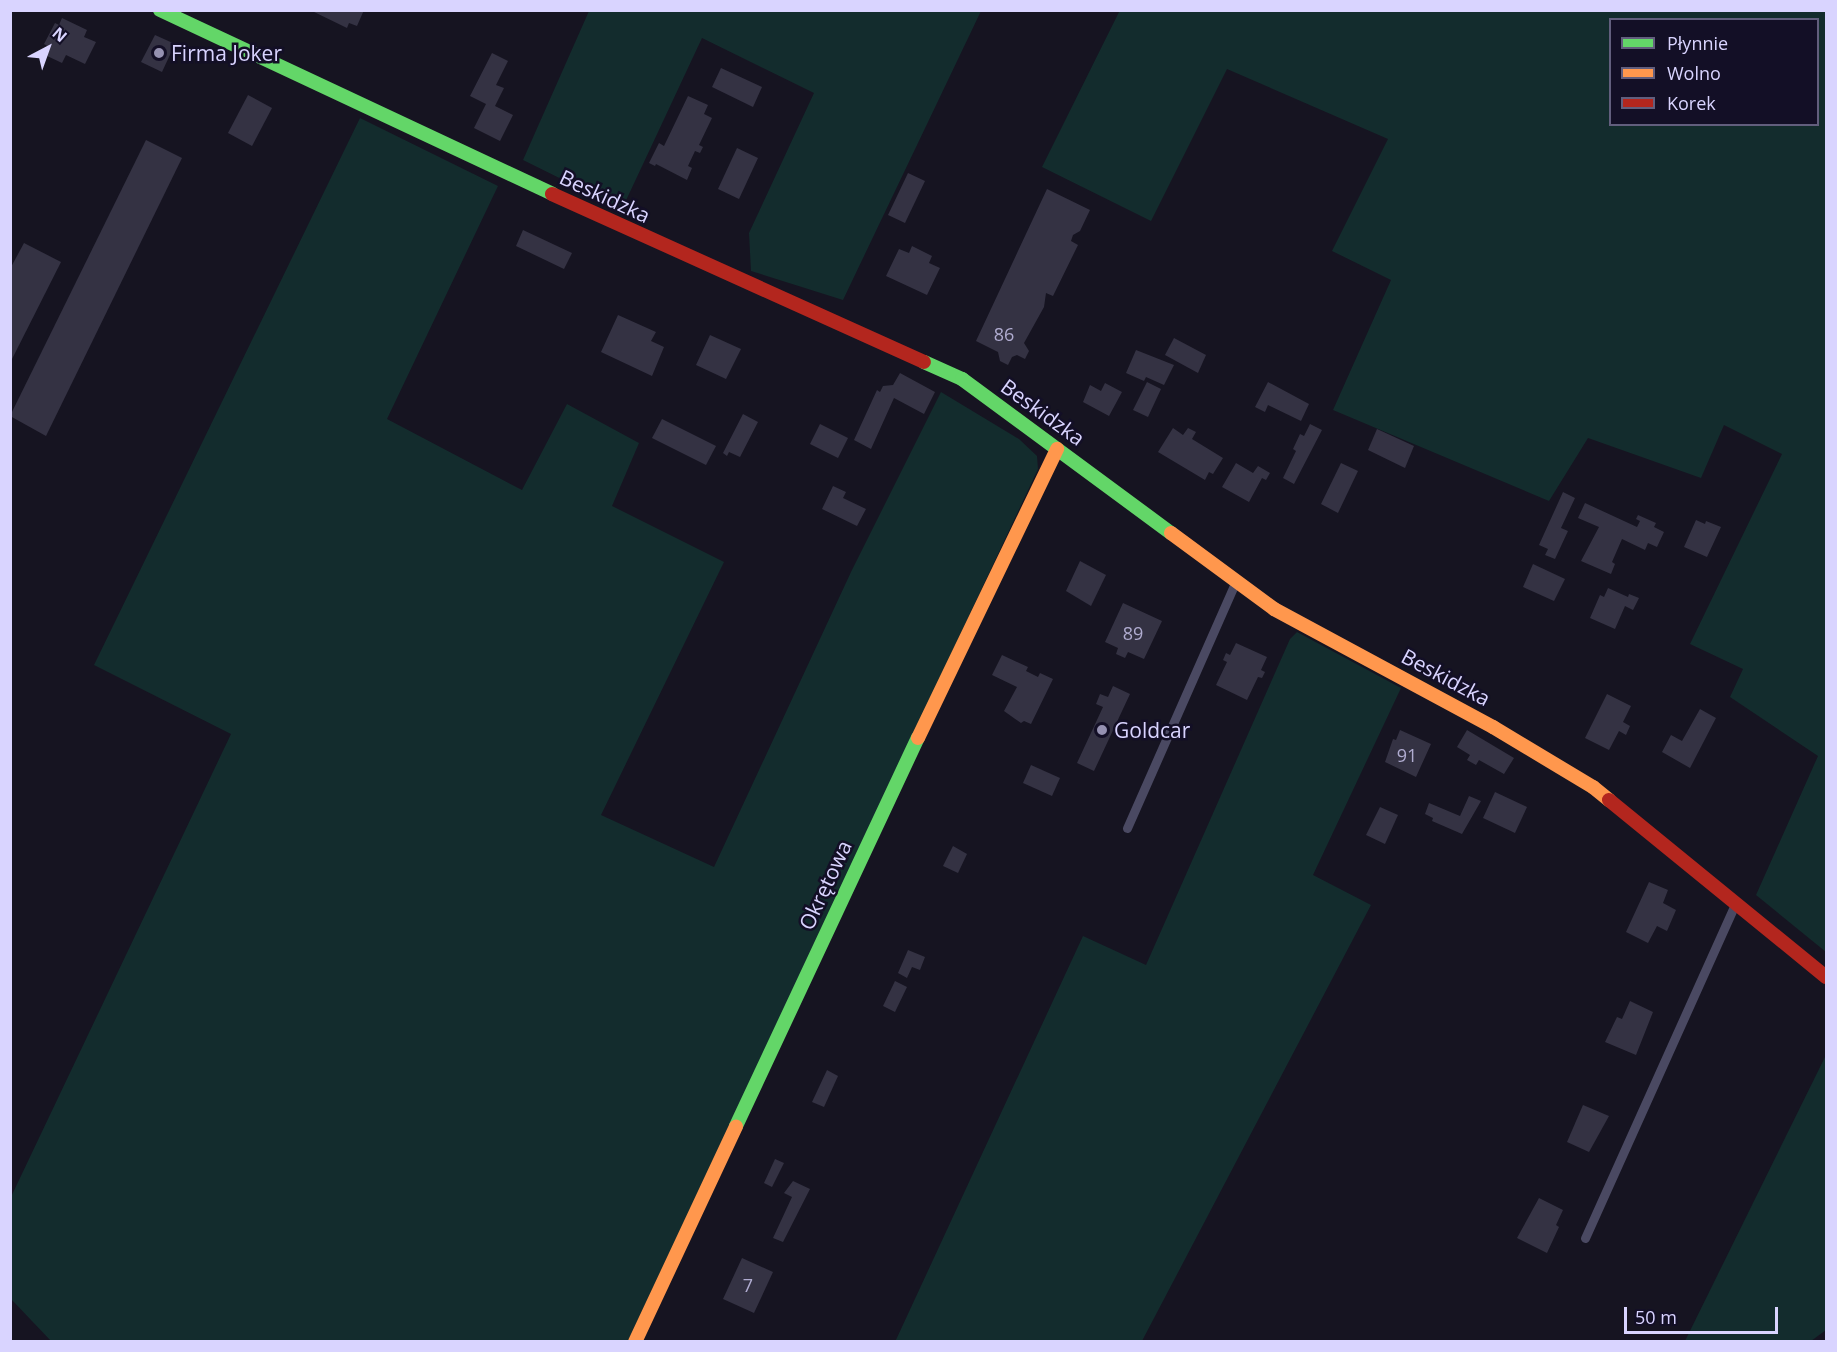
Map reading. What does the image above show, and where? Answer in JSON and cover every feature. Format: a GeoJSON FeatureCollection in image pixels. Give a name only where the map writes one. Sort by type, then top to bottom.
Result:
{"type":"FeatureCollection","features":[{"type":"Feature","properties":{"kind":"street","name":"Beskidzka"},"geometry":{"type":"LineString","coordinates":[[160,10],[526,183],[962,379],[1274,609],[1493,727],[1593,787],[1827,977]]}},
{"type":"Feature","properties":{"kind":"street","name":"Okrętowa"},"geometry":{"type":"LineString","coordinates":[[634,1341],[875,827],[1057,449]]}},
{"type":"Feature","properties":{"kind":"lane"},"geometry":{"type":"LineString","coordinates":[[1127,828],[1236,581]]}},
{"type":"Feature","properties":{"kind":"lane"},"geometry":{"type":"LineString","coordinates":[[1585,1238],[1736,903]]}},
{"type":"Feature","properties":{"kind":"green space"},"geometry":{"type":"Polygon","coordinates":[[[1120,10],[1826,11],[1826,952],[1756,895],[1818,756],[1730,697],[1743,669],[1690,644],[1782,454],[1724,425],[1701,478],[1588,438],[1549,501],[1333,410],[1391,280],[1332,251],[1388,139],[1227,69],[1151,221],[1042,167],[1120,10]]]}},
{"type":"Feature","properties":{"kind":"green space"},"geometry":{"type":"Polygon","coordinates":[[[589,11],[981,11],[843,300],[751,271],[749,233],[814,93],[702,38],[622,209],[523,160],[589,11]]]}},
{"type":"Feature","properties":{"kind":"green space"},"geometry":{"type":"Polygon","coordinates":[[[360,118],[498,186],[387,419],[522,490],[567,404],[639,443],[612,506],[724,562],[601,815],[714,867],[851,572],[941,392],[1019,439],[1037,456],[1038,469],[628,1341],[51,1341],[11,1299],[10,1199],[231,734],[94,665],[360,118]]]}},
{"type":"Feature","properties":{"kind":"green space"},"geometry":{"type":"Polygon","coordinates":[[[1297,632],[1401,688],[1313,875],[1371,905],[1142,1341],[895,1342],[1083,936],[1146,965],[1290,639],[1297,632]]]}},
{"type":"Feature","properties":{"kind":"green space"},"geometry":{"type":"Polygon","coordinates":[[[1826,1055],[1826,1330],[1811,1341],[1685,1341],[1826,1055]]]}},
{"type":"Feature","properties":{"kind":"building"},"geometry":{"type":"Polygon","coordinates":[[[310,10],[364,10],[357,26],[349,23],[347,28],[310,10]]]}},
{"type":"Feature","properties":{"kind":"building"},"geometry":{"type":"Polygon","coordinates":[[[62,18],[87,30],[84,37],[96,42],[85,64],[66,55],[62,63],[45,55],[49,47],[44,44],[55,23],[59,25],[62,18]]]}},
{"type":"Feature","properties":{"kind":"building","name":"Firma Joker"},"geometry":{"type":"Polygon","coordinates":[[[155,35],[175,44],[162,72],[141,62],[155,35]]]}},
{"type":"Feature","properties":{"kind":"building"},"geometry":{"type":"Polygon","coordinates":[[[492,53],[508,61],[496,85],[504,88],[495,106],[513,115],[500,141],[474,128],[486,104],[470,96],[492,53]]]}},
{"type":"Feature","properties":{"kind":"building"},"geometry":{"type":"Polygon","coordinates":[[[721,68],[762,87],[753,107],[712,87],[721,68]]]}},
{"type":"Feature","properties":{"kind":"building"},"geometry":{"type":"Polygon","coordinates":[[[248,95],[272,108],[252,146],[228,133],[248,95]]]}},
{"type":"Feature","properties":{"kind":"building"},"geometry":{"type":"Polygon","coordinates":[[[688,96],[708,105],[704,114],[712,118],[699,145],[703,147],[700,153],[695,151],[688,166],[692,168],[687,180],[656,164],[655,166],[649,163],[659,143],[664,146],[688,96]]]}},
{"type":"Feature","properties":{"kind":"building"},"geometry":{"type":"Polygon","coordinates":[[[146,140],[182,158],[46,436],[10,416],[146,140]]]}},
{"type":"Feature","properties":{"kind":"building"},"geometry":{"type":"Polygon","coordinates":[[[737,148],[758,158],[739,199],[718,189],[737,148]]]}},
{"type":"Feature","properties":{"kind":"building"},"geometry":{"type":"Polygon","coordinates":[[[908,173],[925,181],[905,223],[888,215],[908,173]]]}},
{"type":"Feature","properties":{"kind":"building"},"geometry":{"type":"Polygon","coordinates":[[[1047,189],[1090,210],[1080,231],[1073,235],[1071,241],[1078,245],[1053,296],[1046,293],[1044,307],[1024,343],[1029,351],[1025,359],[1017,355],[1012,357],[1008,365],[1000,361],[998,352],[976,341],[1047,189]]]}},
{"type":"Feature","properties":{"kind":"building"},"geometry":{"type":"Polygon","coordinates":[[[523,230],[572,253],[564,269],[516,246],[523,230]]]}},
{"type":"Feature","properties":{"kind":"building"},"geometry":{"type":"Polygon","coordinates":[[[24,243],[61,262],[10,363],[10,269],[24,243]]]}},
{"type":"Feature","properties":{"kind":"building"},"geometry":{"type":"Polygon","coordinates":[[[912,246],[932,256],[929,263],[940,268],[927,295],[886,276],[899,249],[909,253],[912,246]]]}},
{"type":"Feature","properties":{"kind":"building"},"geometry":{"type":"Polygon","coordinates":[[[618,315],[656,332],[651,341],[664,347],[652,376],[601,352],[618,315]]]}},
{"type":"Feature","properties":{"kind":"building"},"geometry":{"type":"Polygon","coordinates":[[[710,335],[741,349],[726,379],[696,365],[710,335]]]}},
{"type":"Feature","properties":{"kind":"building"},"geometry":{"type":"Polygon","coordinates":[[[1174,338],[1206,355],[1198,373],[1165,355],[1174,338]]]}},
{"type":"Feature","properties":{"kind":"building"},"geometry":{"type":"Polygon","coordinates":[[[1136,350],[1174,365],[1164,385],[1146,377],[1144,381],[1126,373],[1136,350]]]}},
{"type":"Feature","properties":{"kind":"building"},"geometry":{"type":"Polygon","coordinates":[[[900,373],[935,392],[924,414],[894,398],[871,449],[854,440],[877,390],[880,392],[883,386],[893,385],[900,373]]]}},
{"type":"Feature","properties":{"kind":"building"},"geometry":{"type":"Polygon","coordinates":[[[1147,382],[1161,389],[1148,417],[1133,410],[1147,382]]]}},
{"type":"Feature","properties":{"kind":"building"},"geometry":{"type":"Polygon","coordinates":[[[1268,382],[1309,404],[1301,421],[1268,405],[1265,412],[1255,407],[1268,382]]]}},
{"type":"Feature","properties":{"kind":"building"},"geometry":{"type":"Polygon","coordinates":[[[1105,383],[1122,392],[1109,416],[1083,402],[1090,385],[1101,391],[1105,383]]]}},
{"type":"Feature","properties":{"kind":"building"},"geometry":{"type":"Polygon","coordinates":[[[743,414],[758,422],[740,457],[729,452],[727,456],[723,453],[743,414]]]}},
{"type":"Feature","properties":{"kind":"building"},"geometry":{"type":"Polygon","coordinates":[[[662,419],[716,446],[706,465],[652,438],[662,419]]]}},
{"type":"Feature","properties":{"kind":"building"},"geometry":{"type":"Polygon","coordinates":[[[820,424],[848,438],[838,458],[810,444],[820,424]]]}},
{"type":"Feature","properties":{"kind":"building"},"geometry":{"type":"Polygon","coordinates":[[[1310,424],[1322,430],[1294,484],[1283,478],[1296,451],[1293,449],[1300,434],[1304,436],[1310,424]]]}},
{"type":"Feature","properties":{"kind":"building"},"geometry":{"type":"Polygon","coordinates":[[[1173,428],[1183,435],[1188,428],[1196,432],[1192,439],[1223,458],[1213,474],[1209,472],[1205,480],[1158,452],[1173,428]]]}},
{"type":"Feature","properties":{"kind":"building"},"geometry":{"type":"Polygon","coordinates":[[[1377,429],[1414,446],[1405,468],[1368,450],[1377,429]]]}},
{"type":"Feature","properties":{"kind":"building"},"geometry":{"type":"Polygon","coordinates":[[[1236,463],[1253,473],[1258,466],[1270,473],[1266,480],[1262,478],[1249,502],[1222,487],[1236,463]]]}},
{"type":"Feature","properties":{"kind":"building"},"geometry":{"type":"Polygon","coordinates":[[[1341,463],[1358,471],[1338,513],[1321,504],[1341,463]]]}},
{"type":"Feature","properties":{"kind":"building"},"geometry":{"type":"Polygon","coordinates":[[[833,486],[846,492],[843,498],[866,509],[857,526],[822,509],[833,486]]]}},
{"type":"Feature","properties":{"kind":"building"},"geometry":{"type":"Polygon","coordinates":[[[1563,492],[1575,498],[1561,528],[1568,531],[1555,559],[1545,555],[1548,549],[1539,545],[1563,492]]]}},
{"type":"Feature","properties":{"kind":"building"},"geometry":{"type":"Polygon","coordinates":[[[1585,503],[1637,527],[1640,521],[1636,519],[1638,515],[1656,523],[1654,527],[1664,532],[1657,547],[1648,543],[1645,550],[1622,539],[1612,562],[1615,564],[1611,574],[1581,561],[1599,527],[1578,518],[1585,503]]]}},
{"type":"Feature","properties":{"kind":"building"},"geometry":{"type":"Polygon","coordinates":[[[1696,520],[1721,527],[1707,557],[1684,547],[1696,520]]]}},
{"type":"Feature","properties":{"kind":"building"},"geometry":{"type":"Polygon","coordinates":[[[1080,561],[1106,575],[1091,606],[1066,591],[1080,561]]]}},
{"type":"Feature","properties":{"kind":"building"},"geometry":{"type":"Polygon","coordinates":[[[1533,564],[1565,579],[1554,601],[1523,587],[1533,564]]]}},
{"type":"Feature","properties":{"kind":"building"},"geometry":{"type":"Polygon","coordinates":[[[1608,588],[1628,597],[1629,594],[1639,598],[1633,610],[1625,606],[1615,629],[1590,618],[1600,595],[1604,597],[1608,588]]]}},
{"type":"Feature","properties":{"kind":"building"},"geometry":{"type":"Polygon","coordinates":[[[1123,603],[1162,621],[1144,659],[1128,652],[1125,658],[1116,654],[1118,648],[1105,642],[1123,603]]]}},
{"type":"Feature","properties":{"kind":"building"},"geometry":{"type":"Polygon","coordinates":[[[1236,643],[1267,657],[1261,670],[1265,672],[1262,678],[1258,677],[1247,700],[1216,685],[1227,662],[1223,660],[1226,653],[1230,655],[1236,643]]]}},
{"type":"Feature","properties":{"kind":"building"},"geometry":{"type":"Polygon","coordinates":[[[1002,655],[1028,667],[1026,671],[1038,677],[1040,673],[1053,679],[1031,724],[1024,721],[1021,723],[1004,711],[1017,687],[992,675],[1002,655]]]}},
{"type":"Feature","properties":{"kind":"building","name":"Goldcar"},"geometry":{"type":"Polygon","coordinates":[[[1113,686],[1130,694],[1094,771],[1077,763],[1103,707],[1096,704],[1100,694],[1108,697],[1113,686]]]}},
{"type":"Feature","properties":{"kind":"building"},"geometry":{"type":"Polygon","coordinates":[[[1607,694],[1631,706],[1623,722],[1630,726],[1626,735],[1619,731],[1609,750],[1585,738],[1607,694]]]}},
{"type":"Feature","properties":{"kind":"building"},"geometry":{"type":"Polygon","coordinates":[[[1700,709],[1716,718],[1690,768],[1662,752],[1671,735],[1682,741],[1700,709]]]}},
{"type":"Feature","properties":{"kind":"building"},"geometry":{"type":"Polygon","coordinates":[[[1400,730],[1431,744],[1416,777],[1385,762],[1393,739],[1396,740],[1400,730]]]}},
{"type":"Feature","properties":{"kind":"building"},"geometry":{"type":"Polygon","coordinates":[[[1467,730],[1514,758],[1504,774],[1479,760],[1476,765],[1467,760],[1470,755],[1457,747],[1467,730]]]}},
{"type":"Feature","properties":{"kind":"building"},"geometry":{"type":"Polygon","coordinates":[[[1031,765],[1060,778],[1052,796],[1023,783],[1031,765]]]}},
{"type":"Feature","properties":{"kind":"building"},"geometry":{"type":"Polygon","coordinates":[[[1495,792],[1527,807],[1515,833],[1483,818],[1495,792]]]}},
{"type":"Feature","properties":{"kind":"building"},"geometry":{"type":"Polygon","coordinates":[[[1469,796],[1481,801],[1462,834],[1432,821],[1433,818],[1425,814],[1429,803],[1460,816],[1469,796]]]}},
{"type":"Feature","properties":{"kind":"building"},"geometry":{"type":"Polygon","coordinates":[[[1380,807],[1398,815],[1385,844],[1366,835],[1380,807]]]}},
{"type":"Feature","properties":{"kind":"building"},"geometry":{"type":"Polygon","coordinates":[[[953,846],[967,854],[958,873],[943,866],[953,846]]]}},
{"type":"Feature","properties":{"kind":"building"},"geometry":{"type":"Polygon","coordinates":[[[1649,882],[1668,890],[1663,903],[1676,910],[1667,931],[1657,926],[1648,943],[1626,932],[1649,882]]]}},
{"type":"Feature","properties":{"kind":"building"},"geometry":{"type":"Polygon","coordinates":[[[908,950],[925,957],[920,970],[912,967],[907,978],[898,973],[908,950]]]}},
{"type":"Feature","properties":{"kind":"building"},"geometry":{"type":"Polygon","coordinates":[[[895,981],[907,987],[895,1012],[883,1006],[895,981]]]}},
{"type":"Feature","properties":{"kind":"building"},"geometry":{"type":"Polygon","coordinates":[[[1630,1001],[1653,1012],[1636,1055],[1605,1042],[1617,1017],[1622,1019],[1630,1001]]]}},
{"type":"Feature","properties":{"kind":"building"},"geometry":{"type":"Polygon","coordinates":[[[827,1070],[838,1076],[824,1107],[812,1102],[827,1070]]]}},
{"type":"Feature","properties":{"kind":"building"},"geometry":{"type":"Polygon","coordinates":[[[1583,1105],[1609,1116],[1589,1152],[1567,1142],[1583,1105]]]}},
{"type":"Feature","properties":{"kind":"building"},"geometry":{"type":"Polygon","coordinates":[[[775,1159],[784,1163],[772,1187],[764,1183],[775,1159]]]}},
{"type":"Feature","properties":{"kind":"building"},"geometry":{"type":"Polygon","coordinates":[[[793,1181],[810,1189],[783,1242],[773,1238],[792,1197],[784,1193],[793,1181]]]}},
{"type":"Feature","properties":{"kind":"building"},"geometry":{"type":"Polygon","coordinates":[[[1539,1198],[1563,1210],[1556,1225],[1559,1227],[1547,1253],[1517,1238],[1539,1198]]]}},
{"type":"Feature","properties":{"kind":"building"},"geometry":{"type":"Polygon","coordinates":[[[742,1258],[773,1272],[754,1313],[723,1299],[742,1258]]]}},
{"type":"Feature","properties":{"kind":"traffic: fast"},"geometry":{"type":"LineString","coordinates":[[160,10],[552,194]]}},
{"type":"Feature","properties":{"kind":"traffic: fast"},"geometry":{"type":"LineString","coordinates":[[924,362],[962,379],[1171,533]]}},
{"type":"Feature","properties":{"kind":"traffic: fast"},"geometry":{"type":"LineString","coordinates":[[736,1126],[918,738]]}},
{"type":"Feature","properties":{"kind":"traffic: slow"},"geometry":{"type":"LineString","coordinates":[[918,738],[1057,449]]}},
{"type":"Feature","properties":{"kind":"traffic: slow"},"geometry":{"type":"LineString","coordinates":[[1171,533],[1274,609],[1493,727],[1593,787],[1609,800]]}},
{"type":"Feature","properties":{"kind":"traffic: slow"},"geometry":{"type":"LineString","coordinates":[[635,1342],[736,1126]]}},
{"type":"Feature","properties":{"kind":"traffic: jam"},"geometry":{"type":"LineString","coordinates":[[552,194],[924,362]]}},
{"type":"Feature","properties":{"kind":"traffic: jam"},"geometry":{"type":"LineString","coordinates":[[1609,800],[1826,977]]}},
{"type":"Feature","properties":{"kind":"place","name":"Firma Joker"},"geometry":{"type":"Point","coordinates":[159,53]}},
{"type":"Feature","properties":{"kind":"place","name":"Goldcar"},"geometry":{"type":"Point","coordinates":[1102,730]}}]}
